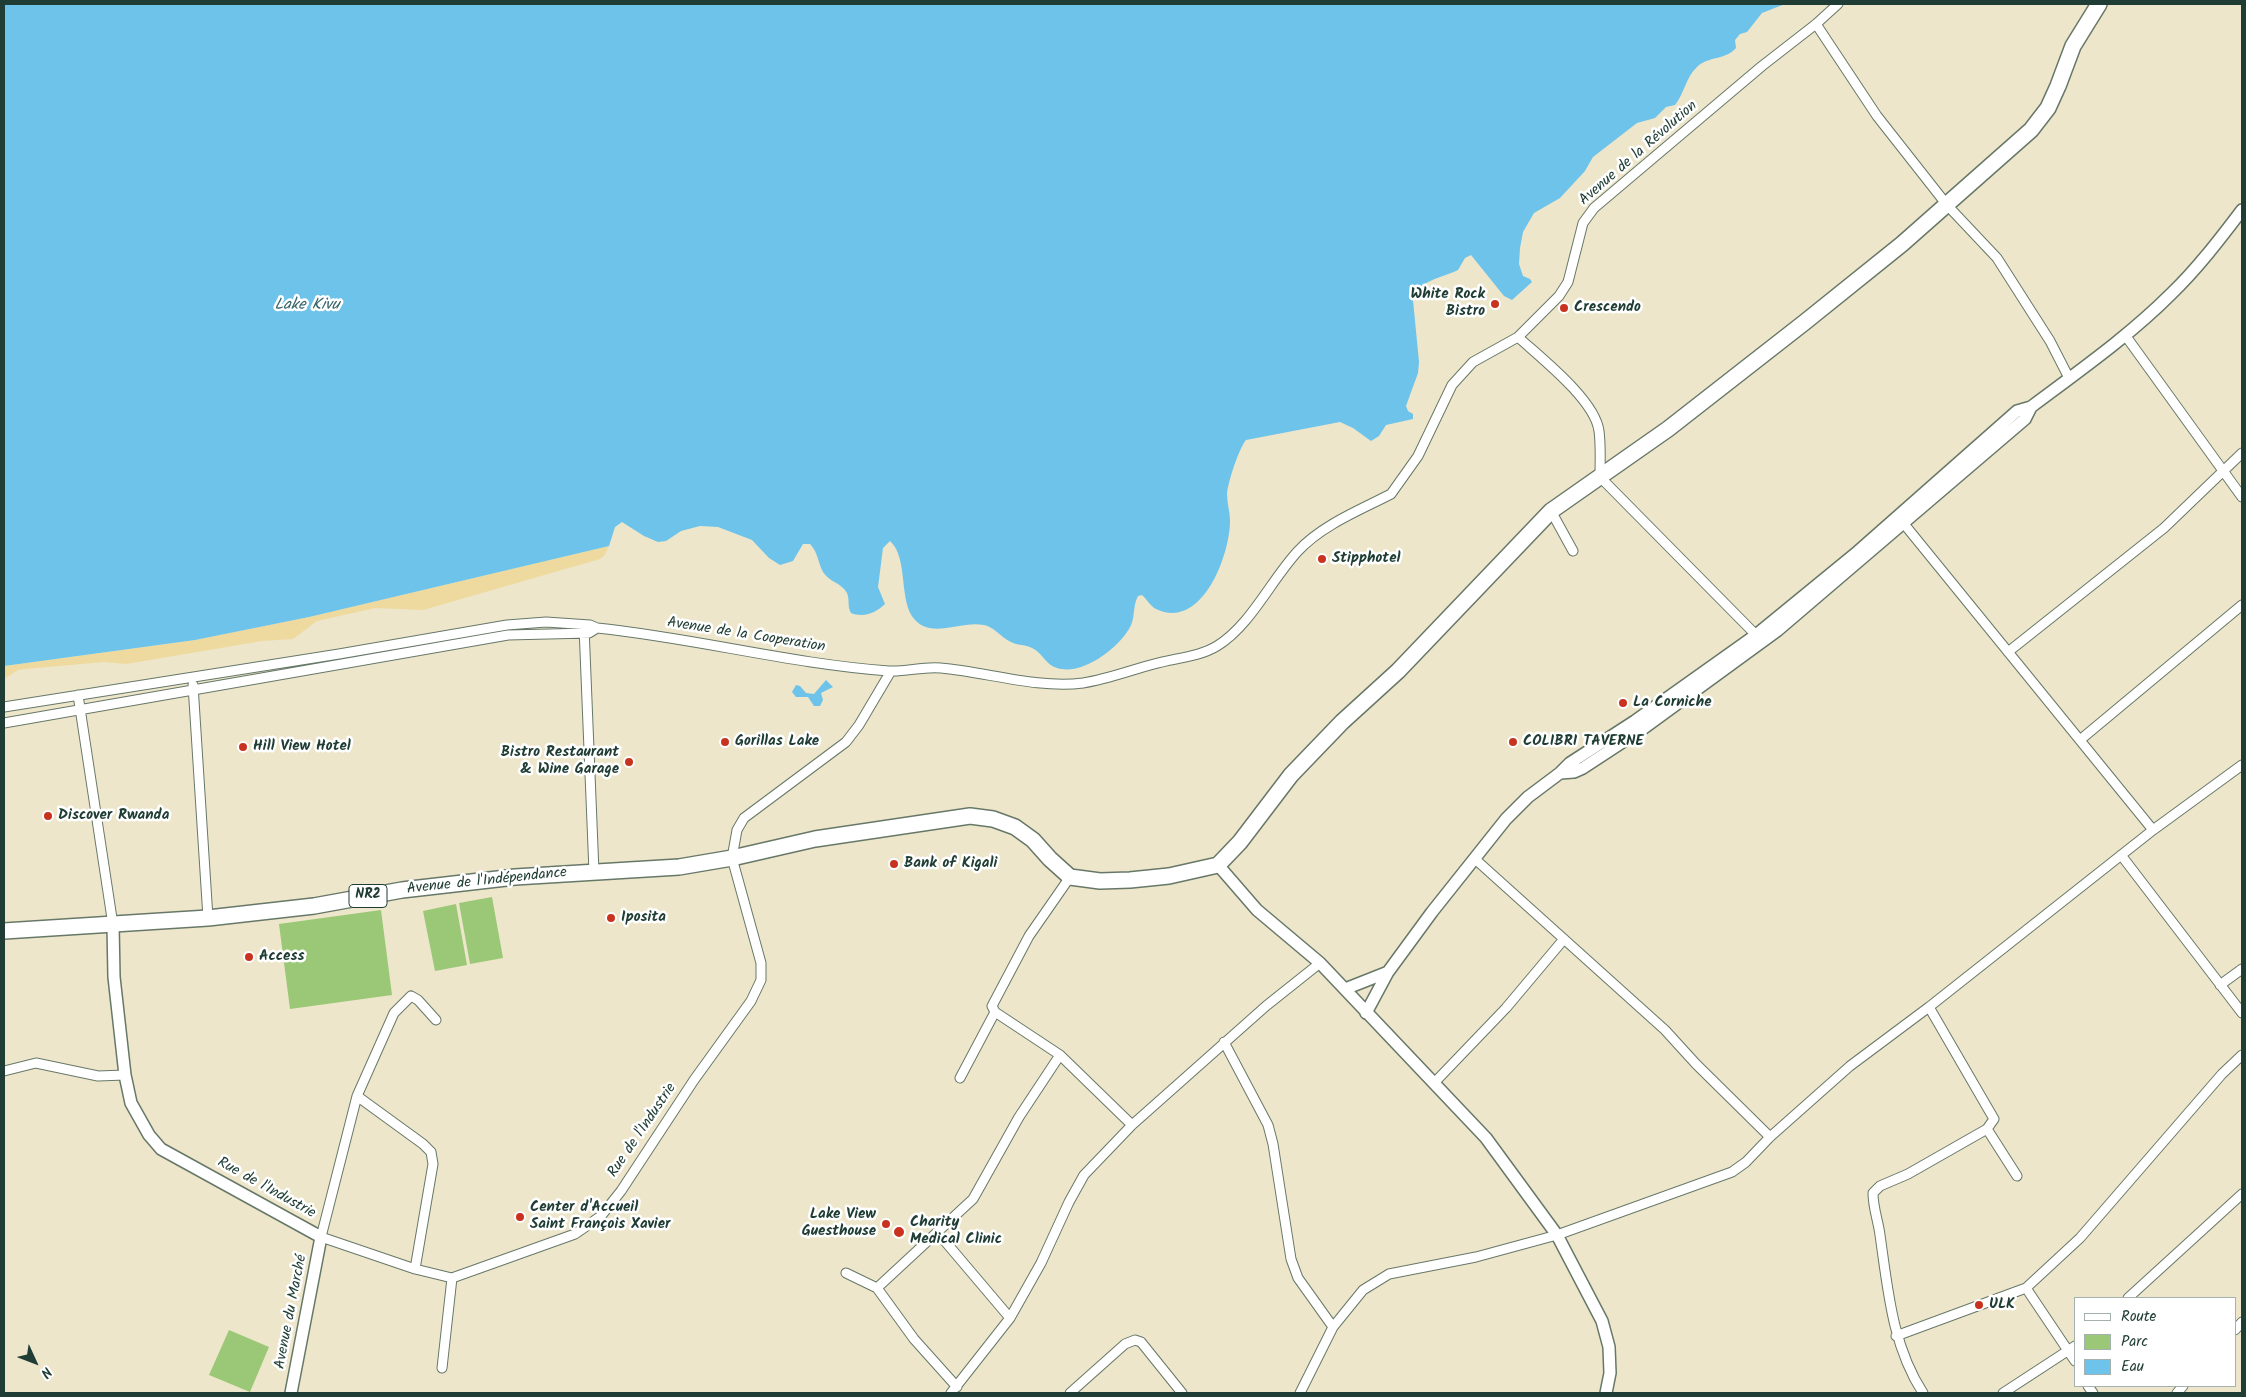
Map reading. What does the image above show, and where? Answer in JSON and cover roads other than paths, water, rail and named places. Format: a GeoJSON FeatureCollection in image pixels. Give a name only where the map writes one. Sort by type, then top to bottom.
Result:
{"type":"FeatureCollection","features":[{"type":"Feature","properties":{"kind":"highway"},"geometry":{"type":"LineString","coordinates":[[1070,877],[1100,881],[1130,880],[1169,876],[1218,865],[1240,842],[1291,776],[1342,722],[1398,671],[1551,511],[1714,394],[1902,244],[2031,130],[2048,108],[2073,46],[2099,4]]}},
{"type":"Feature","properties":{"kind":"highway","name":"Avenue de l'Indépendance"},"geometry":{"type":"LineString","coordinates":[[4,931],[208,918],[314,906],[421,888],[514,877],[679,867],[732,858],[815,839],[970,816],[994,819],[1015,828],[1033,840],[1070,877]]}},
{"type":"Feature","properties":{"kind":"street","name":"Avenue de la Révolution"},"geometry":{"type":"LineString","coordinates":[[891,671],[938,667],[1059,684],[1081,683],[1202,652],[1216,646],[1232,635],[1300,548],[1332,524],[1391,494],[1418,456],[1452,385],[1473,362],[1518,337],[1560,296],[1568,282],[1584,223],[1594,208],[1838,4]]}},
{"type":"Feature","properties":{"kind":"street"},"geometry":{"type":"LineString","coordinates":[[1816,24],[1877,116],[1947,205],[1998,258],[2050,341],[2069,378]]}},
{"type":"Feature","properties":{"kind":"street"},"geometry":{"type":"LineString","coordinates":[[1366,1013],[1388,972],[1506,819],[1528,797],[1570,763],[1638,725],[1760,639],[1982,449],[2017,411],[2031,407],[2125,334],[2171,294],[2242,210]]}},
{"type":"Feature","properties":{"kind":"street"},"geometry":{"type":"LineString","coordinates":[[2125,334],[2242,497]]}},
{"type":"Feature","properties":{"kind":"street"},"geometry":{"type":"LineString","coordinates":[[1518,337],[1581,397],[1594,418],[1599,429],[1600,477],[1760,639]]}},
{"type":"Feature","properties":{"kind":"street"},"geometry":{"type":"LineString","coordinates":[[2008,652],[2164,528],[2242,453]]}},
{"type":"Feature","properties":{"kind":"street"},"geometry":{"type":"LineString","coordinates":[[1551,511],[1573,551]]}},
{"type":"Feature","properties":{"kind":"street"},"geometry":{"type":"LineString","coordinates":[[1901,520],[2153,830]]}},
{"type":"Feature","properties":{"kind":"street"},"geometry":{"type":"LineString","coordinates":[[2080,740],[2242,605]]}},
{"type":"Feature","properties":{"kind":"street"},"geometry":{"type":"LineString","coordinates":[[546,622],[546,632]]}},
{"type":"Feature","properties":{"kind":"street"},"geometry":{"type":"LineString","coordinates":[[4,707],[339,654],[507,624],[546,622],[584,629]]}},
{"type":"Feature","properties":{"kind":"street"},"geometry":{"type":"LineString","coordinates":[[507,624],[508,634]]}},
{"type":"Feature","properties":{"kind":"street"},"geometry":{"type":"LineString","coordinates":[[4,723],[508,634],[584,629]]}},
{"type":"Feature","properties":{"kind":"street"},"geometry":{"type":"LineString","coordinates":[[584,629],[594,872]]}},
{"type":"Feature","properties":{"kind":"street","name":"Avenue de la Cooperation"},"geometry":{"type":"LineString","coordinates":[[584,629],[626,630],[785,657],[891,671]]}},
{"type":"Feature","properties":{"kind":"street"},"geometry":{"type":"LineString","coordinates":[[422,640],[424,650]]}},
{"type":"Feature","properties":{"kind":"street"},"geometry":{"type":"LineString","coordinates":[[339,654],[340,665]]}},
{"type":"Feature","properties":{"kind":"street","name":"Rue de l'Industrie"},"geometry":{"type":"LineString","coordinates":[[113,925],[114,985],[124,1075],[131,1103],[149,1135],[161,1149],[321,1237],[415,1269],[452,1278],[574,1234],[601,1216],[621,1191],[694,1080],[751,1001],[761,980],[761,963],[732,858],[737,830],[744,818],[846,742],[859,725],[891,671]]}},
{"type":"Feature","properties":{"kind":"street"},"geometry":{"type":"LineString","coordinates":[[192,677],[208,918]]}},
{"type":"Feature","properties":{"kind":"street"},"geometry":{"type":"LineString","coordinates":[[78,694],[113,925]]}},
{"type":"Feature","properties":{"kind":"street"},"geometry":{"type":"LineString","coordinates":[[1300,1393],[1333,1327],[1363,1290],[1389,1274],[1476,1257],[1557,1235],[1732,1172],[1746,1162],[1770,1137],[1850,1066],[1929,1007],[2153,830],[2242,765]]}},
{"type":"Feature","properties":{"kind":"street"},"geometry":{"type":"LineString","coordinates":[[2122,855],[2242,1013]]}},
{"type":"Feature","properties":{"kind":"street"},"geometry":{"type":"LineString","coordinates":[[1475,859],[1665,1030],[1702,1070],[1770,1137]]}},
{"type":"Feature","properties":{"kind":"street"},"geometry":{"type":"LineString","coordinates":[[1218,865],[1257,910],[1320,963],[1366,1013],[1435,1082],[1486,1138],[1557,1235],[1602,1321],[1609,1347],[1610,1364],[1606,1393]]}},
{"type":"Feature","properties":{"kind":"street"},"geometry":{"type":"LineString","coordinates":[[1070,877],[1029,936],[992,1006],[995,1012],[1060,1055],[1132,1125]]}},
{"type":"Feature","properties":{"kind":"street"},"geometry":{"type":"LineString","coordinates":[[1435,1082],[1506,1008],[1564,939]]}},
{"type":"Feature","properties":{"kind":"street"},"geometry":{"type":"LineString","coordinates":[[846,1273],[877,1288],[954,1390],[1010,1318],[1041,1263],[1069,1202],[1084,1175],[1132,1125],[1224,1042],[1320,963]]}},
{"type":"Feature","properties":{"kind":"street"},"geometry":{"type":"LineString","coordinates":[[2220,985],[2242,969]]}},
{"type":"Feature","properties":{"kind":"street"},"geometry":{"type":"LineString","coordinates":[[1345,989],[1388,972]]}},
{"type":"Feature","properties":{"kind":"street"},"geometry":{"type":"LineString","coordinates":[[321,1237],[356,1096],[394,1013],[411,996],[418,1000],[436,1020]]}},
{"type":"Feature","properties":{"kind":"street"},"geometry":{"type":"LineString","coordinates":[[1922,1393],[1911,1375],[1896,1336],[1873,1204],[1874,1193],[1880,1186],[1908,1174],[1987,1129],[1994,1119],[1993,1114],[1929,1007]]}},
{"type":"Feature","properties":{"kind":"street"},"geometry":{"type":"LineString","coordinates":[[960,1078],[995,1012]]}},
{"type":"Feature","properties":{"kind":"street"},"geometry":{"type":"LineString","coordinates":[[1224,1042],[1268,1125],[1273,1144],[1293,1265],[1298,1278],[1333,1327]]}},
{"type":"Feature","properties":{"kind":"street"},"geometry":{"type":"LineString","coordinates":[[1896,1336],[2026,1288],[2080,1238],[2222,1074],[2242,1054]]}},
{"type":"Feature","properties":{"kind":"street"},"geometry":{"type":"LineString","coordinates":[[877,1288],[973,1199],[1019,1117],[1060,1055]]}},
{"type":"Feature","properties":{"kind":"street"},"geometry":{"type":"LineString","coordinates":[[4,1070],[36,1063],[98,1076],[124,1075]]}},
{"type":"Feature","properties":{"kind":"street"},"geometry":{"type":"LineString","coordinates":[[356,1096],[423,1144],[431,1152],[433,1164],[415,1269]]}},
{"type":"Feature","properties":{"kind":"street"},"geometry":{"type":"LineString","coordinates":[[1987,1129],[2017,1176]]}},
{"type":"Feature","properties":{"kind":"street"},"geometry":{"type":"LineString","coordinates":[[2129,1297],[2242,1194]]}},
{"type":"Feature","properties":{"kind":"street"},"geometry":{"type":"LineString","coordinates":[[938,1233],[1010,1318]]}},
{"type":"Feature","properties":{"kind":"street","name":"Avenue du Marché"},"geometry":{"type":"LineString","coordinates":[[291,1393],[321,1237]]}},
{"type":"Feature","properties":{"kind":"street"},"geometry":{"type":"LineString","coordinates":[[442,1368],[452,1278]]}},
{"type":"Feature","properties":{"kind":"street"},"geometry":{"type":"LineString","coordinates":[[2003,1393],[2072,1349],[2026,1288]]}},
{"type":"Feature","properties":{"kind":"street"},"geometry":{"type":"LineString","coordinates":[[1070,1393],[1124,1344],[1135,1340],[1141,1342],[1178,1392]]}},
{"type":"Feature","properties":{"kind":"water","name":"Lake Kivu"},"geometry":{"type":"Polygon","coordinates":[[[4,4],[1785,4],[1762,13],[1747,32],[1740,34],[1735,40],[1736,48],[1732,52],[1706,61],[1697,67],[1690,76],[1675,105],[1666,107],[1655,118],[1637,123],[1593,157],[1585,171],[1560,198],[1534,213],[1523,232],[1519,264],[1523,276],[1532,282],[1512,300],[1504,296],[1471,255],[1465,258],[1458,270],[1431,280],[1420,288],[1413,300],[1419,362],[1418,373],[1406,406],[1408,411],[1413,414],[1413,419],[1386,425],[1379,436],[1371,441],[1353,428],[1340,422],[1246,440],[1237,457],[1227,494],[1230,521],[1225,552],[1219,570],[1200,600],[1187,609],[1172,613],[1156,609],[1142,595],[1138,596],[1131,625],[1116,645],[1088,664],[1067,669],[1053,667],[1034,649],[1012,643],[988,626],[975,624],[939,629],[922,625],[915,620],[907,602],[900,558],[890,541],[883,548],[878,587],[885,604],[878,610],[860,615],[851,613],[847,593],[823,572],[815,550],[810,544],[803,544],[793,561],[780,565],[769,558],[752,540],[718,527],[700,526],[681,531],[666,541],[658,542],[644,536],[622,522],[615,527],[609,546],[309,617],[195,640],[4,666],[4,4]]]}},
{"type":"Feature","properties":{"kind":"water"},"geometry":{"type":"Polygon","coordinates":[[[826,680],[833,687],[821,693],[823,700],[820,706],[814,706],[808,697],[796,697],[792,692],[796,685],[800,686],[806,693],[814,694],[826,680]]]}},
{"type":"Feature","properties":{"kind":"place","name":"White Rock Bistro"},"geometry":{"type":"Point","coordinates":[1495,304]}},
{"type":"Feature","properties":{"kind":"place","name":"Crescendo"},"geometry":{"type":"Point","coordinates":[1564,308]}},
{"type":"Feature","properties":{"kind":"place","name":"Stipphotel"},"geometry":{"type":"Point","coordinates":[1322,559]}},
{"type":"Feature","properties":{"kind":"place","name":"La Corniche"},"geometry":{"type":"Point","coordinates":[1623,703]}},
{"type":"Feature","properties":{"kind":"place","name":"Gorillas Lake"},"geometry":{"type":"Point","coordinates":[725,742]}},
{"type":"Feature","properties":{"kind":"place","name":"COLIBRI TAVERNE"},"geometry":{"type":"Point","coordinates":[1513,742]}},
{"type":"Feature","properties":{"kind":"place","name":"Hill View Hotel"},"geometry":{"type":"Point","coordinates":[243,747]}},
{"type":"Feature","properties":{"kind":"place","name":"Bistro Restaurant & Wine Garage"},"geometry":{"type":"Point","coordinates":[629,762]}},
{"type":"Feature","properties":{"kind":"place","name":"Discover Rwanda"},"geometry":{"type":"Point","coordinates":[48,816]}},
{"type":"Feature","properties":{"kind":"place","name":"Bank of Kigali"},"geometry":{"type":"Point","coordinates":[894,864]}},
{"type":"Feature","properties":{"kind":"place","name":"Iposita"},"geometry":{"type":"Point","coordinates":[611,918]}},
{"type":"Feature","properties":{"kind":"place","name":"Access"},"geometry":{"type":"Point","coordinates":[249,957]}},
{"type":"Feature","properties":{"kind":"place","name":"Center d'Accueil Saint François Xavier"},"geometry":{"type":"Point","coordinates":[520,1217]}},
{"type":"Feature","properties":{"kind":"place","name":"Lake View Guesthouse"},"geometry":{"type":"Point","coordinates":[886,1224]}},
{"type":"Feature","properties":{"kind":"place","name":"Charity Medical Clinic"},"geometry":{"type":"Point","coordinates":[899,1232]}},
{"type":"Feature","properties":{"kind":"place","name":"ULK"},"geometry":{"type":"Point","coordinates":[1979,1305]}}]}
